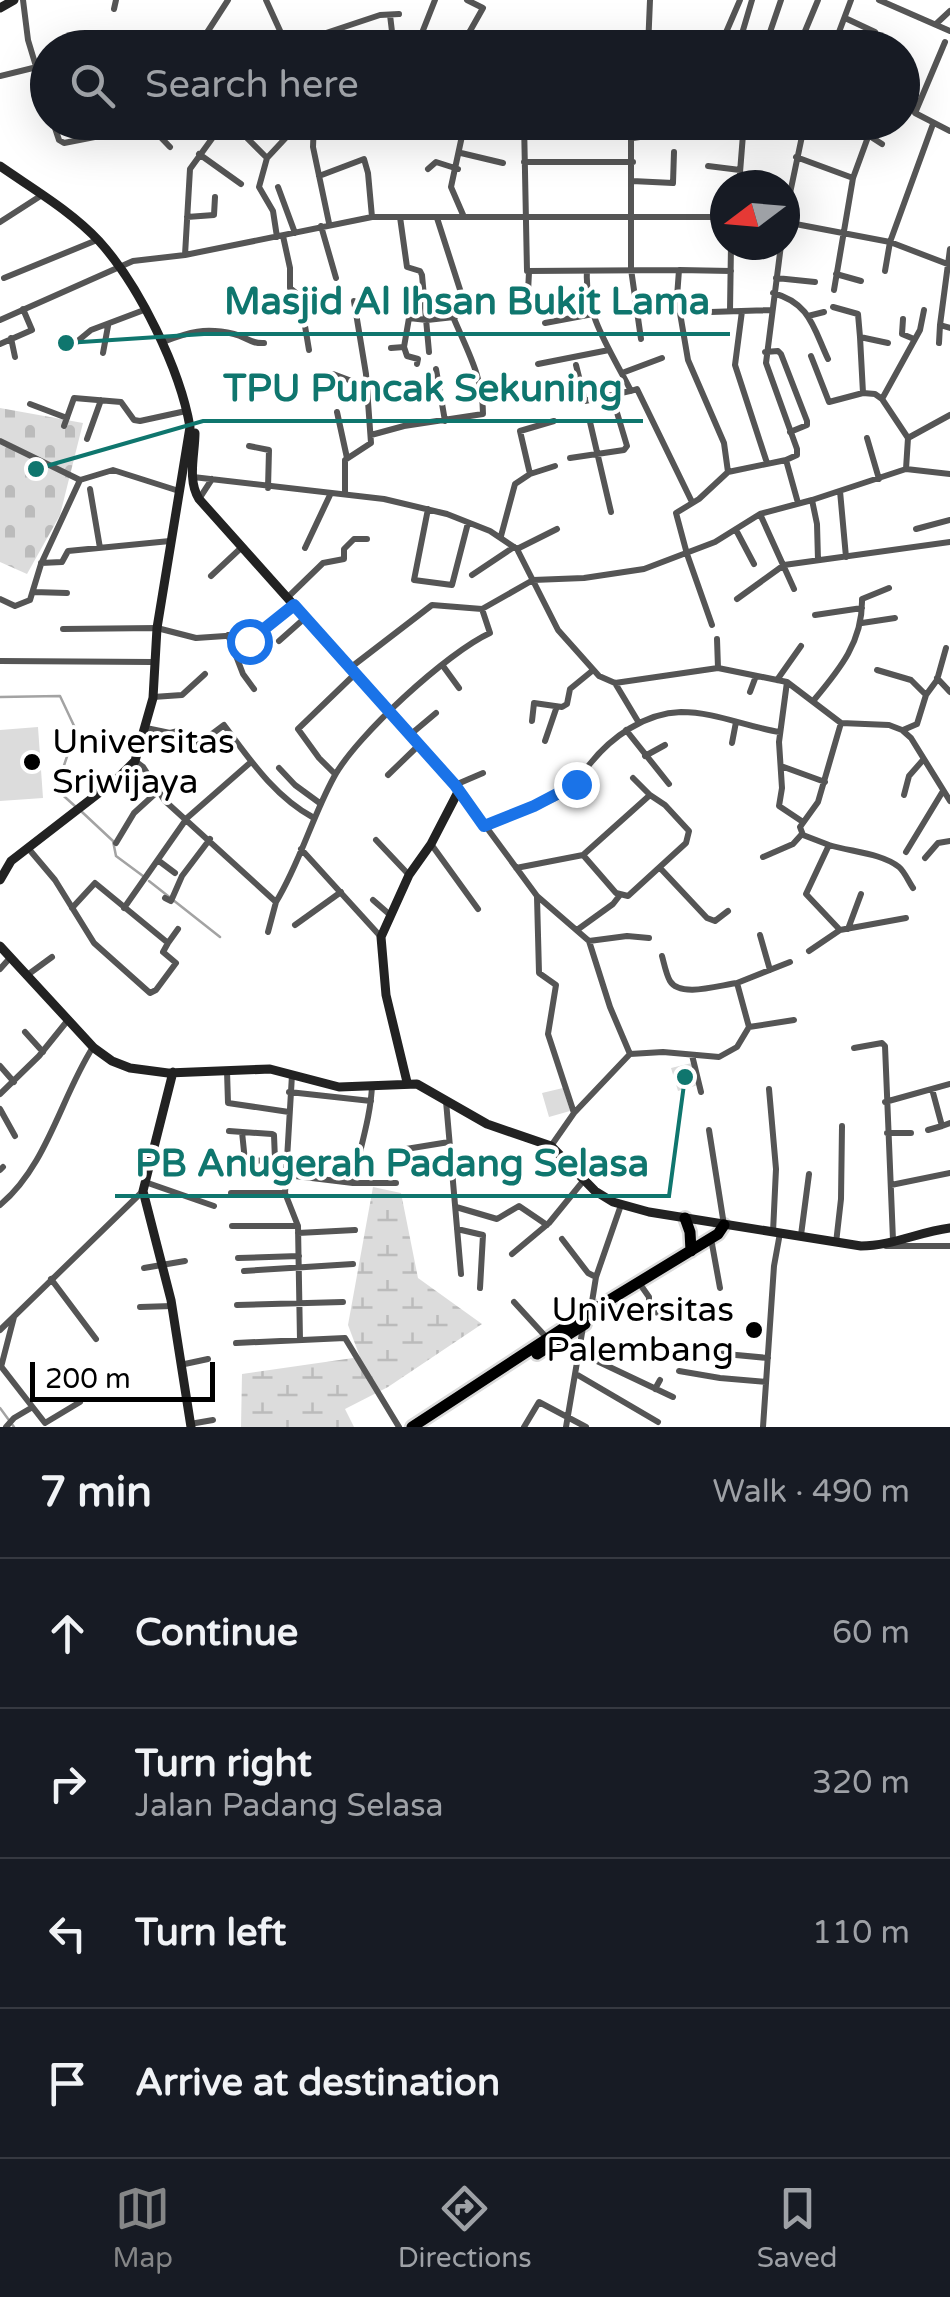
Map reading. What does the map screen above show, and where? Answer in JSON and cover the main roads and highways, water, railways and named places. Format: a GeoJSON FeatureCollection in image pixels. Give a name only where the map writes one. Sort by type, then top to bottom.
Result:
{"type":"FeatureCollection","features":[{"type":"Feature","properties":{"kind":"highway"},"geometry":{"type":"LineString","coordinates":[[686,1218],[690,1251]]}},
{"type":"Feature","properties":{"kind":"highway"},"geometry":{"type":"LineString","coordinates":[[412,1427],[547,1338],[712,1244],[729,1232],[728,1225]]}},
{"type":"Feature","properties":{"kind":"highway"},"geometry":{"type":"LineString","coordinates":[[424,1427],[728,1225]]}},
{"type":"Feature","properties":{"kind":"main road"},"geometry":{"type":"LineString","coordinates":[[0,8],[13,0]]}},
{"type":"Feature","properties":{"kind":"main road"},"geometry":{"type":"LineString","coordinates":[[0,166],[98,240],[118,265],[163,342],[185,396],[195,429],[192,477],[197,495],[457,787],[431,844],[389,914],[381,937],[386,995],[407,1082]]}},
{"type":"Feature","properties":{"kind":"main road"},"geometry":{"type":"LineString","coordinates":[[0,880],[11,861],[117,779],[134,760],[153,697],[152,662],[190,427],[185,396]]}},
{"type":"Feature","properties":{"kind":"main road"},"geometry":{"type":"LineString","coordinates":[[176,508],[197,495]]}},
{"type":"Feature","properties":{"kind":"main road"},"geometry":{"type":"LineString","coordinates":[[0,946],[93,1047],[130,1068],[173,1072],[270,1069],[339,1086],[407,1082],[428,1088],[488,1124],[551,1146],[594,1191],[621,1204],[686,1218],[836,1242],[888,1243],[950,1228]]}},
{"type":"Feature","properties":{"kind":"main road"},"geometry":{"type":"LineString","coordinates":[[173,1072],[144,1186],[172,1306],[191,1425]]}},
{"type":"Feature","properties":{"kind":"waterway"},"geometry":{"type":"LineString","coordinates":[[0,697],[60,696],[76,730],[56,789],[76,807]]}},
{"type":"Feature","properties":{"kind":"waterway"},"geometry":{"type":"LineString","coordinates":[[82,812],[113,841],[116,856],[143,876]]}},
{"type":"Feature","properties":{"kind":"waterway"},"geometry":{"type":"LineString","coordinates":[[149,881],[220,937]]}},
{"type":"Feature","properties":{"kind":"waterway"},"geometry":{"type":"LineString","coordinates":[[0,1408],[14,1427]]}},
{"type":"Feature","properties":{"kind":"place","name":"Masjid Al Ihsan Bukit Lama"},"geometry":{"type":"Point","coordinates":[66,343]}},
{"type":"Feature","properties":{"kind":"place","name":"TPU Puncak Sekuning"},"geometry":{"type":"Point","coordinates":[36,469]}},
{"type":"Feature","properties":{"kind":"place","name":"Universitas Sriwijaya"},"geometry":{"type":"Point","coordinates":[32,762]}},
{"type":"Feature","properties":{"kind":"place","name":"PB Anugerah Padang Selasa"},"geometry":{"type":"Point","coordinates":[685,1077]}},
{"type":"Feature","properties":{"kind":"place","name":"Universitas Palembang"},"geometry":{"type":"Point","coordinates":[754,1330]}}]}
